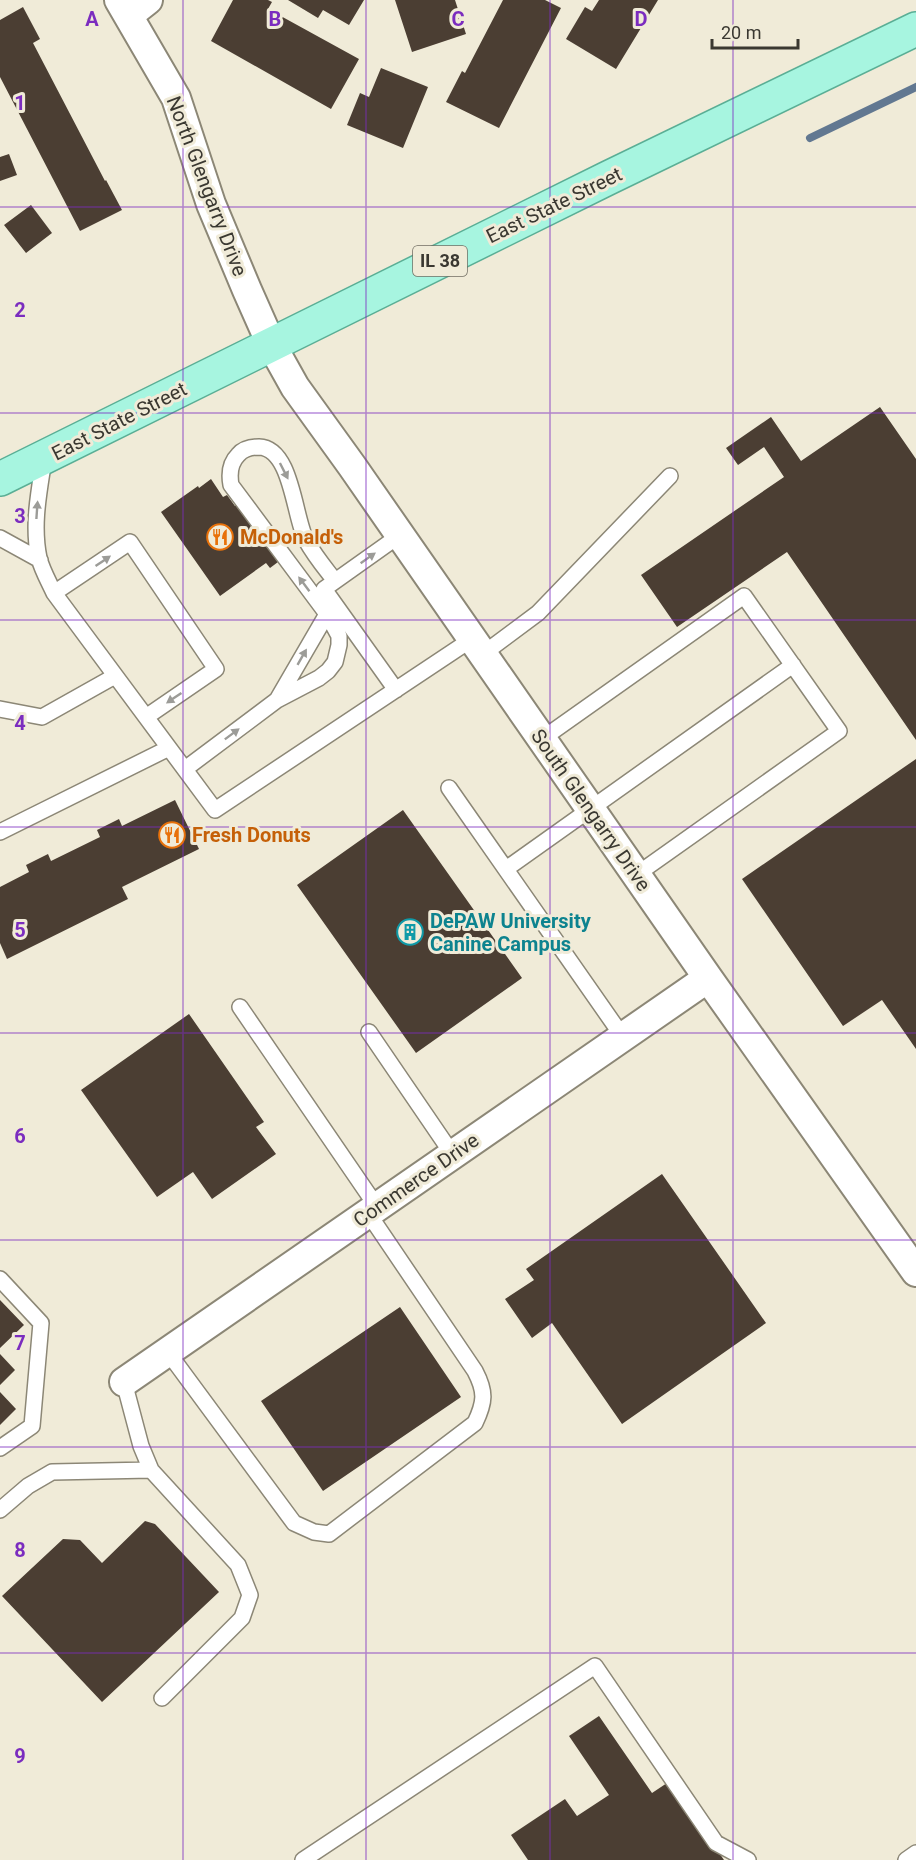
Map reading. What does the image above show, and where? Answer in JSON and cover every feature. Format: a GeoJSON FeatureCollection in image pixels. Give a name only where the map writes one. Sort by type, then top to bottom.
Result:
{"type":"FeatureCollection","features":[{"type":"Feature","properties":{"kind":"main road","name":"East State Street"},"geometry":{"type":"LineString","coordinates":[[0,479],[916,29]]}},
{"type":"Feature","properties":{"kind":"street","name":"North Glengarry Drive"},"geometry":{"type":"LineString","coordinates":[[132,5],[176,98],[211,204],[272,344]]}},
{"type":"Feature","properties":{"kind":"street","name":"South Glengarry Drive"},"geometry":{"type":"LineString","coordinates":[[272,344],[294,387],[916,1272]]}},
{"type":"Feature","properties":{"kind":"street","name":"Commerce Drive"},"geometry":{"type":"LineString","coordinates":[[123,1382],[708,978]]}},
{"type":"Feature","properties":{"kind":"lane"},"geometry":{"type":"LineString","coordinates":[[185,768],[277,700],[319,678],[328,671],[338,654],[339,636],[327,614],[231,485],[229,474],[238,455],[254,447],[263,447],[272,451],[286,473],[305,539],[335,582]]}},
{"type":"Feature","properties":{"kind":"lane"},"geometry":{"type":"LineString","coordinates":[[44,459],[35,532],[40,560],[54,593],[215,810],[396,690],[538,613],[670,476]]}},
{"type":"Feature","properties":{"kind":"lane"},"geometry":{"type":"LineString","coordinates":[[396,690],[324,589],[400,535]]}},
{"type":"Feature","properties":{"kind":"lane"},"geometry":{"type":"LineString","coordinates":[[0,538],[40,560]]}},
{"type":"Feature","properties":{"kind":"lane"},"geometry":{"type":"LineString","coordinates":[[54,593],[130,542],[216,669],[146,717]]}},
{"type":"Feature","properties":{"kind":"lane"},"geometry":{"type":"LineString","coordinates":[[542,739],[744,596],[839,731],[636,875]]}},
{"type":"Feature","properties":{"kind":"lane"},"geometry":{"type":"LineString","coordinates":[[277,700],[327,614]]}},
{"type":"Feature","properties":{"kind":"lane"},"geometry":{"type":"LineString","coordinates":[[506,869],[793,665]]}},
{"type":"Feature","properties":{"kind":"lane"},"geometry":{"type":"LineString","coordinates":[[2,706],[42,717],[116,676]]}},
{"type":"Feature","properties":{"kind":"lane"},"geometry":{"type":"LineString","coordinates":[[0,831],[170,748]]}},
{"type":"Feature","properties":{"kind":"lane"},"geometry":{"type":"LineString","coordinates":[[449,788],[623,1037]]}},
{"type":"Feature","properties":{"kind":"lane"},"geometry":{"type":"LineString","coordinates":[[167,1351],[294,1523],[314,1532],[330,1534],[475,1423],[483,1407],[484,1386],[475,1371],[240,1007]]}},
{"type":"Feature","properties":{"kind":"lane"},"geometry":{"type":"LineString","coordinates":[[369,1032],[453,1155]]}},
{"type":"Feature","properties":{"kind":"lane"},"geometry":{"type":"LineString","coordinates":[[0,1280],[41,1323],[32,1426],[0,1448]]}},
{"type":"Feature","properties":{"kind":"lane"},"geometry":{"type":"LineString","coordinates":[[123,1382],[141,1446],[151,1470],[238,1565],[250,1594],[242,1618],[162,1698]]}},
{"type":"Feature","properties":{"kind":"lane"},"geometry":{"type":"LineString","coordinates":[[0,1510],[28,1486],[52,1472],[151,1470]]}},
{"type":"Feature","properties":{"kind":"lane"},"geometry":{"type":"LineString","coordinates":[[303,1860],[595,1666],[716,1843],[748,1860]]}},
{"type":"Feature","properties":{"kind":"lane"},"geometry":{"type":"LineString","coordinates":[[906,1860],[916,1853]]}},
{"type":"Feature","properties":{"kind":"building"},"geometry":{"type":"Polygon","coordinates":[[[233,0],[268,0],[272,2],[268,9],[359,59],[331,109],[211,41],[233,0]]]}},
{"type":"Feature","properties":{"kind":"building"},"geometry":{"type":"Polygon","coordinates":[[[288,0],[364,0],[349,25],[323,10],[318,18],[288,0]]]}},
{"type":"Feature","properties":{"kind":"building"},"geometry":{"type":"Polygon","coordinates":[[[395,0],[455,0],[466,34],[412,52],[395,0]]]}},
{"type":"Feature","properties":{"kind":"building"},"geometry":{"type":"Polygon","coordinates":[[[503,0],[545,0],[561,8],[499,128],[446,102],[462,71],[465,73],[503,0]]]}},
{"type":"Feature","properties":{"kind":"building"},"geometry":{"type":"Polygon","coordinates":[[[599,0],[658,0],[616,69],[566,39],[585,7],[592,11],[599,0]]]}},
{"type":"Feature","properties":{"kind":"building"},"geometry":{"type":"Polygon","coordinates":[[[23,7],[40,39],[33,43],[122,210],[80,231],[0,77],[0,20],[23,7]]]}},
{"type":"Feature","properties":{"kind":"building"},"geometry":{"type":"Polygon","coordinates":[[[381,68],[428,87],[403,148],[347,125],[360,93],[369,97],[381,68]]]}},
{"type":"Feature","properties":{"kind":"building"},"geometry":{"type":"Polygon","coordinates":[[[9,154],[17,175],[0,181],[0,157],[9,154]]]}},
{"type":"Feature","properties":{"kind":"building"},"geometry":{"type":"Polygon","coordinates":[[[31,205],[52,233],[26,253],[4,225],[31,205]]]}},
{"type":"Feature","properties":{"kind":"building"},"geometry":{"type":"Polygon","coordinates":[[[880,407],[916,459],[916,740],[787,552],[677,627],[641,575],[784,477],[764,447],[738,465],[726,448],[771,417],[801,461],[880,407]]]}},
{"type":"Feature","properties":{"kind":"building","name":"McDonald's"},"geometry":{"type":"Polygon","coordinates":[[[211,479],[223,497],[227,495],[235,506],[237,505],[278,562],[270,568],[266,563],[220,596],[161,512],[211,479]]]}},
{"type":"Feature","properties":{"kind":"building"},"geometry":{"type":"Polygon","coordinates":[[[916,759],[916,1049],[882,1000],[843,1026],[742,879],[916,759]]]}},
{"type":"Feature","properties":{"kind":"building"},"geometry":{"type":"Polygon","coordinates":[[[175,800],[199,849],[122,887],[128,899],[7,959],[0,943],[0,887],[29,872],[26,865],[48,854],[51,861],[100,837],[97,830],[119,819],[122,826],[175,800]]]}},
{"type":"Feature","properties":{"kind":"building","name":"DePAW University Canine Campus"},"geometry":{"type":"Polygon","coordinates":[[[403,810],[522,978],[416,1053],[297,885],[403,810]]]}},
{"type":"Feature","properties":{"kind":"building"},"geometry":{"type":"Polygon","coordinates":[[[189,1014],[264,1122],[256,1127],[276,1154],[212,1199],[193,1172],[157,1197],[81,1090],[189,1014]]]}},
{"type":"Feature","properties":{"kind":"building"},"geometry":{"type":"Polygon","coordinates":[[[662,1174],[766,1323],[622,1424],[552,1323],[532,1338],[505,1299],[534,1280],[526,1269],[662,1174]]]}},
{"type":"Feature","properties":{"kind":"building"},"geometry":{"type":"Polygon","coordinates":[[[0,1300],[24,1325],[0,1348],[0,1300]]]}},
{"type":"Feature","properties":{"kind":"building"},"geometry":{"type":"Polygon","coordinates":[[[400,1307],[461,1397],[323,1491],[261,1401],[400,1307]]]}},
{"type":"Feature","properties":{"kind":"building"},"geometry":{"type":"Polygon","coordinates":[[[0,1354],[15,1370],[0,1385],[0,1354]]]}},
{"type":"Feature","properties":{"kind":"building"},"geometry":{"type":"Polygon","coordinates":[[[0,1392],[16,1409],[0,1425],[0,1392]]]}},
{"type":"Feature","properties":{"kind":"building"},"geometry":{"type":"Polygon","coordinates":[[[145,1521],[155,1524],[219,1592],[102,1702],[2,1596],[63,1539],[80,1540],[102,1563],[145,1521]]]}},
{"type":"Feature","properties":{"kind":"building"},"geometry":{"type":"Polygon","coordinates":[[[599,1716],[652,1793],[670,1781],[724,1860],[528,1860],[511,1835],[565,1799],[577,1816],[609,1795],[569,1736],[599,1716]]]}},
{"type":"Feature","properties":{"kind":"waterway"},"geometry":{"type":"LineString","coordinates":[[810,138],[916,87]]}},
{"type":"Feature","properties":{"kind":"place","name":"McDonald's"},"geometry":{"type":"Point","coordinates":[220,537]}},
{"type":"Feature","properties":{"kind":"place","name":"Fresh Donuts"},"geometry":{"type":"Point","coordinates":[172,835]}},
{"type":"Feature","properties":{"kind":"place","name":"DePAW University Canine Campus"},"geometry":{"type":"Point","coordinates":[410,932]}}]}
